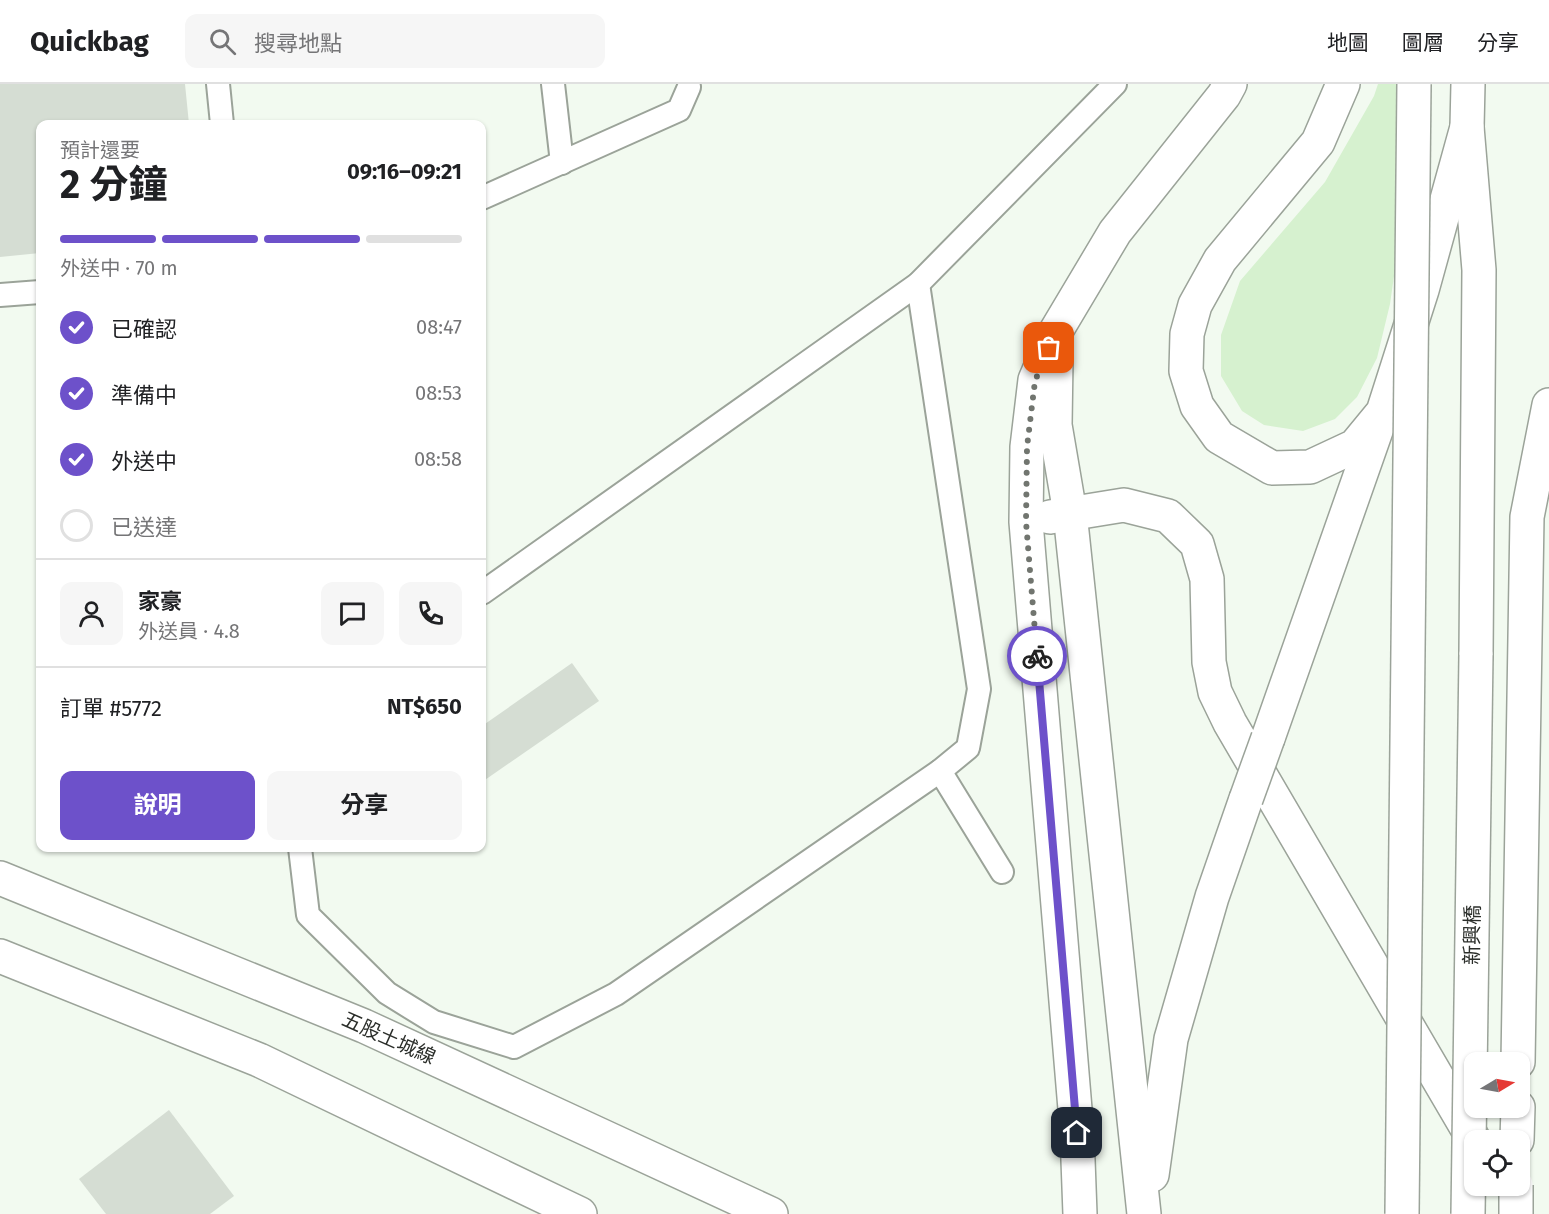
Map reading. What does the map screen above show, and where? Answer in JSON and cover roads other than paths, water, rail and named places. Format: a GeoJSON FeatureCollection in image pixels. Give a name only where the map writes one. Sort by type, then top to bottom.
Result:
{"type":"FeatureCollection","features":[{"type":"Feature","properties":{"kind":"main road"},"geometry":{"type":"LineString","coordinates":[[1080,1214],[1077,1133],[1026,522],[1027,447],[1035,381],[1056,331],[1115,232],[1224,95],[1230,84]]}},
{"type":"Feature","properties":{"kind":"main road"},"geometry":{"type":"LineString","coordinates":[[1343,84],[1318,142],[1220,260],[1195,305],[1187,334],[1186,371],[1197,406],[1219,437],[1272,468],[1310,467],[1354,446],[1383,412]]}},
{"type":"Feature","properties":{"kind":"main road"},"geometry":{"type":"LineString","coordinates":[[1402,1214],[1414,84]]}},
{"type":"Feature","properties":{"kind":"main road"},"geometry":{"type":"LineString","coordinates":[[1145,1214],[1171,1039],[1212,897],[1383,412],[1422,290],[1467,127],[1468,84]]}},
{"type":"Feature","properties":{"kind":"main road","name":"新興橋"},"geometry":{"type":"LineString","coordinates":[[1467,127],[1479,270],[1468,1214]]}},
{"type":"Feature","properties":{"kind":"main road"},"geometry":{"type":"LineString","coordinates":[[1056,331],[1054,426],[1070,513],[1145,1214]]}},
{"type":"Feature","properties":{"kind":"main road"},"geometry":{"type":"LineString","coordinates":[[1518,1052],[1527,517],[1549,405]]}},
{"type":"Feature","properties":{"kind":"main road"},"geometry":{"type":"LineString","coordinates":[[1026,522],[1124,505],[1168,516],[1197,544],[1207,579],[1209,662],[1215,692],[1230,723],[1468,1130]]}},
{"type":"Feature","properties":{"kind":"main road","name":"五股土城線"},"geometry":{"type":"LineString","coordinates":[[0,878],[364,1026],[771,1214]]}},
{"type":"Feature","properties":{"kind":"main road"},"geometry":{"type":"LineString","coordinates":[[0,956],[259,1060],[580,1214]]}},
{"type":"Feature","properties":{"kind":"main road"},"geometry":{"type":"LineString","coordinates":[[1507,1196],[1517,1214]]}},
{"type":"Feature","properties":{"kind":"main road"},"geometry":{"type":"LineString","coordinates":[[1516,1196],[1517,1214]]}},
{"type":"Feature","properties":{"kind":"lane"},"geometry":{"type":"LineString","coordinates":[[218,84],[222,120]]}},
{"type":"Feature","properties":{"kind":"lane"},"geometry":{"type":"LineString","coordinates":[[553,84],[562,163]]}},
{"type":"Feature","properties":{"kind":"lane"},"geometry":{"type":"LineString","coordinates":[[486,590],[918,284],[1115,84]]}},
{"type":"Feature","properties":{"kind":"lane"},"geometry":{"type":"LineString","coordinates":[[486,196],[679,110],[689,87]]}},
{"type":"Feature","properties":{"kind":"lane"},"geometry":{"type":"LineString","coordinates":[[300,852],[308,915],[387,993],[434,1022],[514,1047],[616,994],[940,771],[968,748],[979,689],[918,284]]}},
{"type":"Feature","properties":{"kind":"lane"},"geometry":{"type":"LineString","coordinates":[[0,296],[36,292]]}},
{"type":"Feature","properties":{"kind":"lane"},"geometry":{"type":"LineString","coordinates":[[940,771],[1002,872]]}}]}
